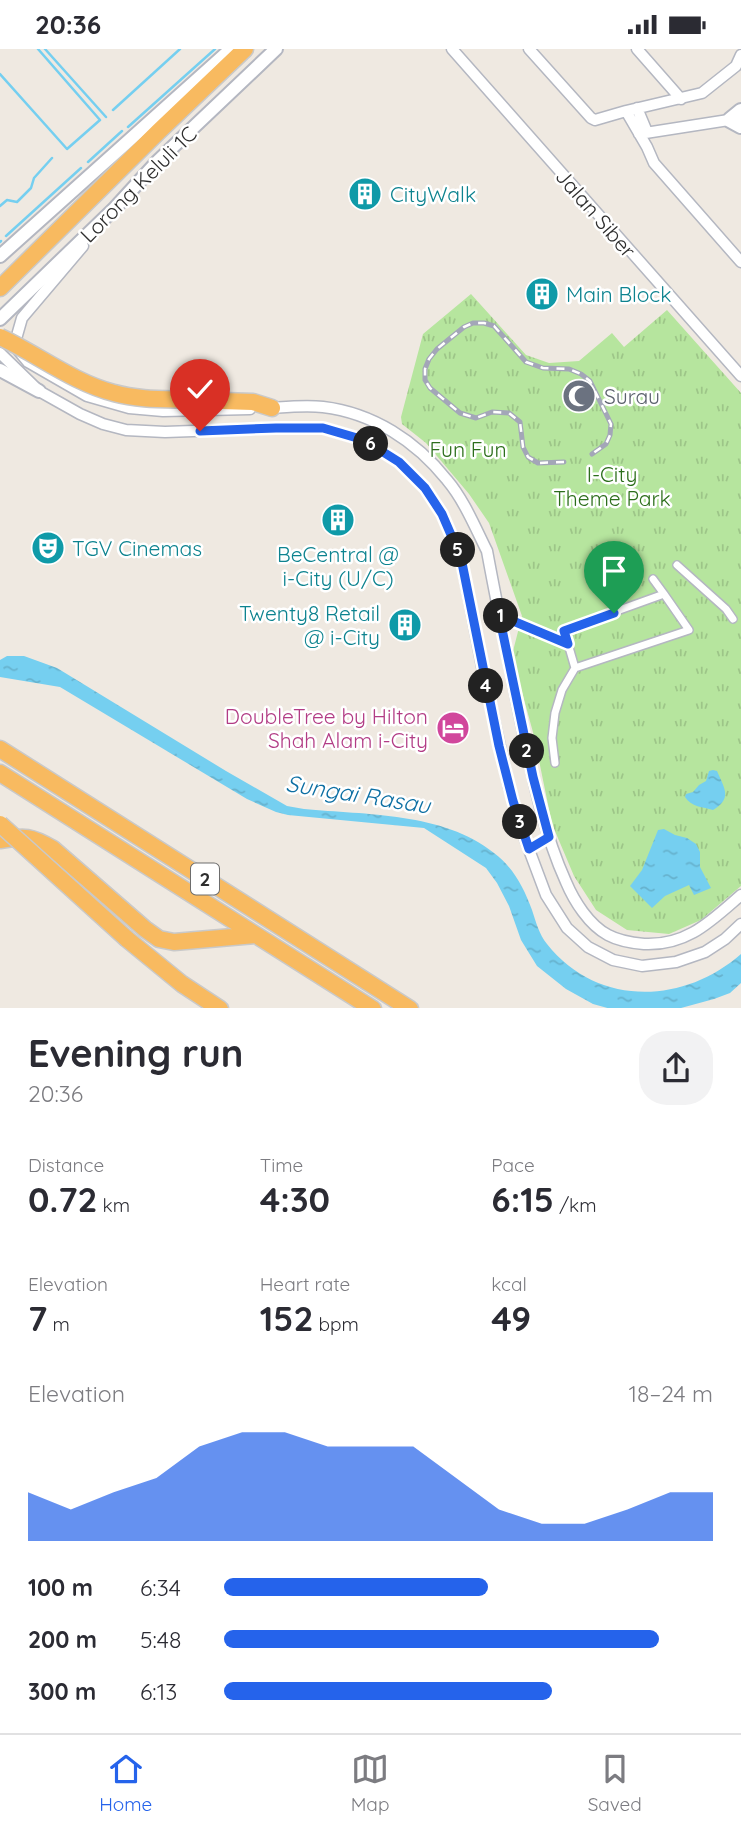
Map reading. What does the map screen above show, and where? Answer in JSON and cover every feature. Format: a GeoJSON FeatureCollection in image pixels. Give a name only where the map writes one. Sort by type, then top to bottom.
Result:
{"type":"FeatureCollection","features":[{"type":"Feature","properties":{"kind":"highway"},"geometry":{"type":"LineString","coordinates":[[0,288],[246,49]]}},
{"type":"Feature","properties":{"kind":"highway"},"geometry":{"type":"LineString","coordinates":[[0,337],[85,382],[113,393],[137,398],[253,402],[272,408]]}},
{"type":"Feature","properties":{"kind":"highway","name":"2"},"geometry":{"type":"LineString","coordinates":[[0,749],[408,1008]]}},
{"type":"Feature","properties":{"kind":"highway","name":"2"},"geometry":{"type":"LineString","coordinates":[[0,773],[371,1008]]}},
{"type":"Feature","properties":{"kind":"highway"},"geometry":{"type":"LineString","coordinates":[[0,824],[166,972],[219,1008]]}},
{"type":"Feature","properties":{"kind":"highway"},"geometry":{"type":"LineString","coordinates":[[0,839],[24,836],[54,849],[159,939],[174,942],[256,935]]}},
{"type":"Feature","properties":{"kind":"street","name":"Lorong Keluli 1C"},"geometry":{"type":"LineString","coordinates":[[0,255],[231,49]]}},
{"type":"Feature","properties":{"kind":"street","name":"Lorong Keluli 1C"},"geometry":{"type":"LineString","coordinates":[[0,319],[115,208],[158,161],[276,49]]}},
{"type":"Feature","properties":{"kind":"street","name":"Jalan Siber"},"geometry":{"type":"LineString","coordinates":[[452,49],[741,376]]}},
{"type":"Feature","properties":{"kind":"street"},"geometry":{"type":"LineString","coordinates":[[529,49],[595,120],[702,93],[736,66],[741,55]]}},
{"type":"Feature","properties":{"kind":"street"},"geometry":{"type":"LineString","coordinates":[[637,49],[681,99]]}},
{"type":"Feature","properties":{"kind":"street"},"geometry":{"type":"LineString","coordinates":[[631,109],[661,171],[741,262]]}},
{"type":"Feature","properties":{"kind":"street"},"geometry":{"type":"LineString","coordinates":[[643,133],[738,119]]}},
{"type":"Feature","properties":{"kind":"street"},"geometry":{"type":"LineString","coordinates":[[115,208],[22,318],[16,339],[18,350],[28,362],[87,396],[129,408],[174,411],[321,407],[355,414],[395,432],[423,454],[448,481],[487,551],[533,777],[549,837],[566,884],[587,918],[608,935],[631,943],[659,944],[680,939],[706,926],[741,895]]}},
{"type":"Feature","properties":{"kind":"street"},"geometry":{"type":"LineString","coordinates":[[0,353],[39,391]]}},
{"type":"Feature","properties":{"kind":"street"},"geometry":{"type":"LineString","coordinates":[[0,370],[80,414],[126,430],[165,432],[323,428],[364,440],[399,462],[425,488],[442,514],[461,558],[499,746],[513,801],[546,895],[567,928],[588,947],[613,960],[642,966],[676,962],[705,952],[741,924]]}},
{"type":"Feature","properties":{"kind":"street"},"geometry":{"type":"LineString","coordinates":[[677,565],[726,609],[733,619]]}},
{"type":"Feature","properties":{"kind":"street"},"geometry":{"type":"LineString","coordinates":[[555,764],[552,738],[555,712],[562,690],[575,668],[689,630],[653,579]]}},
{"type":"Feature","properties":{"kind":"street"},"geometry":{"type":"LineString","coordinates":[[575,668],[564,631],[664,594]]}},
{"type":"Feature","properties":{"kind":"street"},"geometry":{"type":"LineString","coordinates":[[499,615],[568,644]]}},
{"type":"Feature","properties":{"kind":"street"},"geometry":{"type":"LineString","coordinates":[[529,849],[549,837]]}},
{"type":"Feature","properties":{"kind":"green space","name":"I-City Theme Park"},"geometry":{"type":"Polygon","coordinates":[[[471,294],[526,355],[549,363],[579,361],[612,333],[624,347],[667,310],[741,393],[741,886],[701,920],[669,934],[627,930],[596,910],[574,876],[552,824],[534,736],[513,659],[522,616],[489,523],[469,494],[426,443],[402,424],[401,417],[423,334],[471,294]]]}},
{"type":"Feature","properties":{"kind":"water"},"geometry":{"type":"Polygon","coordinates":[[[7,656],[24,656],[57,668],[287,806],[403,818],[452,830],[474,840],[494,853],[512,871],[547,944],[567,965],[590,979],[615,988],[641,992],[667,990],[693,983],[718,971],[741,954],[741,983],[730,993],[681,1008],[607,1008],[593,1004],[566,989],[537,966],[521,940],[509,906],[486,868],[424,828],[276,812],[247,799],[60,687],[0,677],[0,660],[7,656]]]}},
{"type":"Feature","properties":{"kind":"water"},"geometry":{"type":"Polygon","coordinates":[[[709,771],[717,771],[725,797],[713,810],[694,805],[685,797],[706,781],[709,771]]]}},
{"type":"Feature","properties":{"kind":"water"},"geometry":{"type":"Polygon","coordinates":[[[664,829],[696,844],[700,852],[700,867],[711,888],[694,895],[689,885],[665,896],[652,908],[630,886],[642,870],[658,830],[664,829]]]}},
{"type":"Feature","properties":{"kind":"waterway"},"geometry":{"type":"LineString","coordinates":[[0,74],[67,149],[100,120],[38,49]]}},
{"type":"Feature","properties":{"kind":"waterway"},"geometry":{"type":"LineString","coordinates":[[45,49],[106,117]]}},
{"type":"Feature","properties":{"kind":"waterway"},"geometry":{"type":"LineString","coordinates":[[113,110],[180,49]]}},
{"type":"Feature","properties":{"kind":"waterway"},"geometry":{"type":"LineString","coordinates":[[128,127],[215,49]]}},
{"type":"Feature","properties":{"kind":"waterway"},"geometry":{"type":"LineString","coordinates":[[88,162],[122,131]]}},
{"type":"Feature","properties":{"kind":"waterway"},"geometry":{"type":"LineString","coordinates":[[0,206],[7,200],[17,202],[31,188],[34,178],[52,158]]}},
{"type":"Feature","properties":{"kind":"waterway"},"geometry":{"type":"LineString","coordinates":[[6,236],[81,168]]}},
{"type":"Feature","properties":{"kind":"waterway"},"geometry":{"type":"LineString","coordinates":[[86,247],[97,233]]}},
{"type":"Feature","properties":{"kind":"railway"},"geometry":{"type":"LineString","coordinates":[[564,462],[538,463],[528,457],[523,447],[520,422],[509,413],[492,412],[476,418],[460,413],[430,388],[425,380],[425,369],[437,349],[464,327],[473,323],[484,323],[494,326],[526,362],[543,368],[569,369],[581,374],[590,381],[611,424],[606,444],[592,454]]}},
{"type":"Feature","properties":{"kind":"place","name":"CityWalk"},"geometry":{"type":"Point","coordinates":[365,194]}},
{"type":"Feature","properties":{"kind":"place","name":"Main Block"},"geometry":{"type":"Point","coordinates":[542,294]}},
{"type":"Feature","properties":{"kind":"place","name":"Surau"},"geometry":{"type":"Point","coordinates":[579,396]}},
{"type":"Feature","properties":{"kind":"place","name":"BeCentral @ i-City (U/C)"},"geometry":{"type":"Point","coordinates":[338,520]}},
{"type":"Feature","properties":{"kind":"place","name":"TGV Cinemas"},"geometry":{"type":"Point","coordinates":[48,548]}},
{"type":"Feature","properties":{"kind":"place","name":"Twenty8 Retail @ i-City"},"geometry":{"type":"Point","coordinates":[405,625]}},
{"type":"Feature","properties":{"kind":"place","name":"DoubleTree by Hilton Shah Alam i-City"},"geometry":{"type":"Point","coordinates":[453,728]}},
{"type":"Feature","properties":{"kind":"route"},"geometry":{"type":"LineString","coordinates":[[200,431],[323,428],[364,440],[399,462],[425,488],[442,514],[461,558],[499,746],[529,849],[549,837],[533,777],[499,615],[568,644],[564,631],[614,613]]}},
{"type":"Feature","properties":{"kind":"park label","name":"Fun Fun"},"geometry":{"type":"Point","coordinates":[468,449]}},
{"type":"Feature","properties":{"kind":"water label","name":"Sungai Rasau"},"geometry":{"type":"Point","coordinates":[358,794]}}]}
